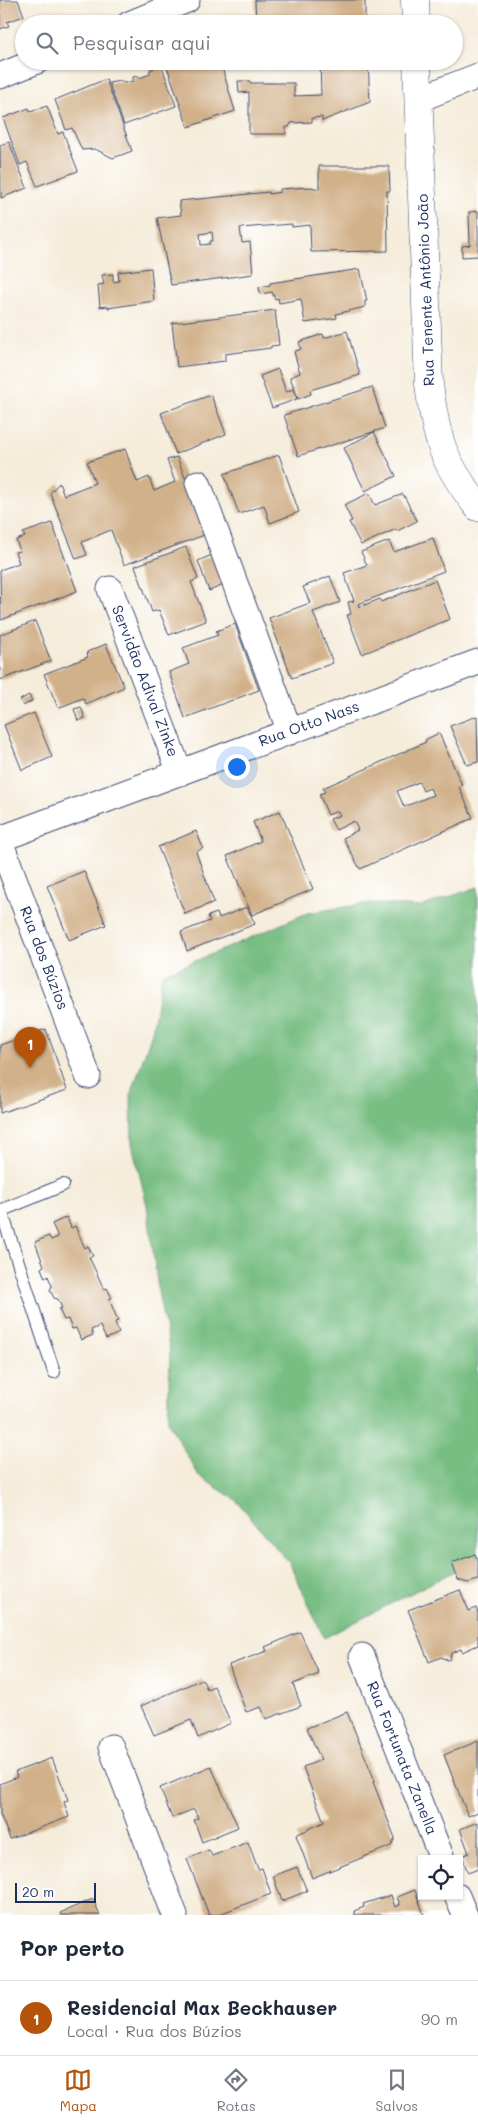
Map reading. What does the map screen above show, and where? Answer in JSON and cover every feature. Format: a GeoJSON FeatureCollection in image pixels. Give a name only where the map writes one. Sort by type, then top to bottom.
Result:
{"type":"FeatureCollection","features":[{"type":"Feature","properties":{"kind":"main road"},"geometry":{"type":"LineString","coordinates":[[415,0],[416,15]]}},
{"type":"Feature","properties":{"kind":"main road","name":"Rua Tenente Antônio João"},"geometry":{"type":"LineString","coordinates":[[417,70],[429,384],[434,420],[442,450],[453,473],[474,498]]}},
{"type":"Feature","properties":{"kind":"street"},"geometry":{"type":"LineString","coordinates":[[151,15],[187,0]]}},
{"type":"Feature","properties":{"kind":"street"},"geometry":{"type":"LineString","coordinates":[[0,76],[15,70]]}},
{"type":"Feature","properties":{"kind":"street"},"geometry":{"type":"LineString","coordinates":[[419,99],[478,76]]}},
{"type":"Feature","properties":{"kind":"street"},"geometry":{"type":"LineString","coordinates":[[198,483],[290,732]]}},
{"type":"Feature","properties":{"kind":"street","name":"Servidão Adival Zinke"},"geometry":{"type":"LineString","coordinates":[[110,588],[180,773]]}},
{"type":"Feature","properties":{"kind":"street","name":"Rua Otto Nass"},"geometry":{"type":"LineString","coordinates":[[0,840],[478,662]]}},
{"type":"Feature","properties":{"kind":"street","name":"Rua dos Búzios"},"geometry":{"type":"LineString","coordinates":[[0,840],[88,1076]]}},
{"type":"Feature","properties":{"kind":"street","name":"Rua Fortunata Zanella"},"geometry":{"type":"LineString","coordinates":[[362,1656],[440,1855]]}},
{"type":"Feature","properties":{"kind":"street"},"geometry":{"type":"LineString","coordinates":[[111,1747],[176,1915]]}},
{"type":"Feature","properties":{"kind":"street"},"geometry":{"type":"LineString","coordinates":[[459,1900],[465,1915]]}},
{"type":"Feature","properties":{"kind":"lane"},"geometry":{"type":"LineString","coordinates":[[54,1372],[1,1211],[62,1185]]}},
{"type":"Feature","properties":{"kind":"green space"},"geometry":{"type":"Polygon","coordinates":[[[478,887],[478,1559],[324,1638],[290,1564],[236,1500],[199,1476],[168,1422],[170,1351],[159,1297],[147,1205],[132,1144],[131,1095],[152,1032],[162,974],[307,913],[370,903],[420,907],[478,887]]]}},
{"type":"Feature","properties":{"kind":"building"},"geometry":{"type":"Polygon","coordinates":[[[0,0],[18,0],[24,15],[15,15],[15,19],[7,22],[9,26],[0,29],[0,0]]]}},
{"type":"Feature","properties":{"kind":"building"},"geometry":{"type":"Polygon","coordinates":[[[255,0],[365,0],[365,15],[256,15],[255,0]]]}},
{"type":"Feature","properties":{"kind":"building"},"geometry":{"type":"Polygon","coordinates":[[[150,70],[163,70],[176,106],[124,125],[109,83],[120,81],[125,83],[133,81],[133,77],[140,78],[150,74],[150,70]]]}},
{"type":"Feature","properties":{"kind":"building"},"geometry":{"type":"Polygon","coordinates":[[[168,70],[223,70],[235,111],[188,127],[168,70]]]}},
{"type":"Feature","properties":{"kind":"building"},"geometry":{"type":"Polygon","coordinates":[[[320,70],[368,70],[370,102],[322,121],[322,117],[312,118],[312,122],[291,123],[289,127],[286,127],[286,134],[249,134],[249,92],[239,93],[238,81],[250,81],[250,83],[294,83],[294,96],[321,95],[320,70]]]}},
{"type":"Feature","properties":{"kind":"building"},"geometry":{"type":"Polygon","coordinates":[[[106,79],[132,151],[113,158],[95,149],[82,150],[72,128],[66,130],[55,100],[106,79]]]}},
{"type":"Feature","properties":{"kind":"building"},"geometry":{"type":"Polygon","coordinates":[[[47,106],[58,134],[63,132],[78,171],[37,186],[27,162],[20,165],[3,118],[29,108],[30,112],[47,106]]]}},
{"type":"Feature","properties":{"kind":"building"},"geometry":{"type":"Polygon","coordinates":[[[9,142],[27,188],[1,198],[0,145],[9,142]]]}},
{"type":"Feature","properties":{"kind":"building"},"geometry":{"type":"Polygon","coordinates":[[[319,166],[389,166],[390,191],[387,191],[388,251],[311,252],[310,225],[292,227],[292,224],[240,228],[242,243],[250,242],[253,274],[171,285],[157,218],[181,215],[179,201],[269,192],[269,194],[280,192],[280,189],[311,187],[319,189],[319,166]],[[212,232],[200,234],[201,245],[210,244],[210,241],[213,241],[212,232]]]}},
{"type":"Feature","properties":{"kind":"building"},"geometry":{"type":"Polygon","coordinates":[[[478,211],[478,256],[462,257],[462,246],[470,245],[469,212],[478,211]]]}},
{"type":"Feature","properties":{"kind":"building"},"geometry":{"type":"Polygon","coordinates":[[[151,268],[154,301],[108,308],[108,306],[100,307],[98,285],[104,284],[102,275],[113,274],[113,282],[119,281],[118,272],[151,268]]]}},
{"type":"Feature","properties":{"kind":"building"},"geometry":{"type":"Polygon","coordinates":[[[360,269],[367,301],[365,301],[365,307],[336,314],[337,318],[305,323],[301,299],[279,303],[278,298],[275,299],[272,292],[260,294],[259,287],[270,285],[270,283],[360,269]]]}},
{"type":"Feature","properties":{"kind":"building"},"geometry":{"type":"Polygon","coordinates":[[[275,310],[279,345],[271,346],[271,348],[225,354],[225,361],[177,367],[172,323],[275,310]]]}},
{"type":"Feature","properties":{"kind":"building"},"geometry":{"type":"Polygon","coordinates":[[[347,331],[360,375],[310,390],[311,394],[298,399],[290,377],[300,373],[294,352],[301,349],[299,342],[323,334],[324,338],[347,331]]]}},
{"type":"Feature","properties":{"kind":"building"},"geometry":{"type":"Polygon","coordinates":[[[278,369],[286,392],[293,389],[297,399],[272,408],[260,376],[278,369]]]}},
{"type":"Feature","properties":{"kind":"building"},"geometry":{"type":"Polygon","coordinates":[[[372,387],[385,428],[298,456],[284,415],[372,387]]]}},
{"type":"Feature","properties":{"kind":"building"},"geometry":{"type":"Polygon","coordinates":[[[211,395],[226,434],[176,454],[161,413],[211,395]]]}},
{"type":"Feature","properties":{"kind":"building"},"geometry":{"type":"Polygon","coordinates":[[[374,432],[396,476],[365,491],[344,448],[374,432]]]}},
{"type":"Feature","properties":{"kind":"building"},"geometry":{"type":"Polygon","coordinates":[[[125,449],[137,482],[149,477],[154,491],[175,482],[167,460],[177,457],[207,534],[124,565],[111,530],[82,542],[87,555],[76,559],[50,493],[59,483],[64,495],[95,483],[87,462],[125,449]]]}},
{"type":"Feature","properties":{"kind":"building"},"geometry":{"type":"Polygon","coordinates":[[[279,455],[299,512],[270,523],[264,505],[239,514],[224,474],[279,455]]]}},
{"type":"Feature","properties":{"kind":"building"},"geometry":{"type":"Polygon","coordinates":[[[369,493],[375,505],[403,494],[417,521],[361,545],[349,522],[352,521],[344,505],[369,493]]]}},
{"type":"Feature","properties":{"kind":"building"},"geometry":{"type":"Polygon","coordinates":[[[52,523],[77,591],[1,620],[0,570],[19,563],[15,552],[20,551],[16,540],[25,537],[23,533],[52,523]]]}},
{"type":"Feature","properties":{"kind":"building"},"geometry":{"type":"Polygon","coordinates":[[[433,538],[444,571],[358,604],[359,607],[380,599],[381,602],[435,580],[450,619],[362,654],[347,615],[351,614],[348,602],[354,601],[344,573],[367,565],[361,552],[389,541],[394,552],[433,538]]]}},
{"type":"Feature","properties":{"kind":"building"},"geometry":{"type":"Polygon","coordinates":[[[186,547],[198,579],[191,582],[206,621],[169,635],[159,610],[152,612],[135,566],[186,547]]]}},
{"type":"Feature","properties":{"kind":"building"},"geometry":{"type":"Polygon","coordinates":[[[214,554],[226,584],[209,591],[198,561],[214,554]]]}},
{"type":"Feature","properties":{"kind":"building"},"geometry":{"type":"Polygon","coordinates":[[[330,576],[340,602],[313,612],[333,663],[292,678],[269,618],[310,603],[303,587],[330,576]]]}},
{"type":"Feature","properties":{"kind":"building"},"geometry":{"type":"Polygon","coordinates":[[[35,621],[51,661],[0,680],[0,635],[35,621]]]}},
{"type":"Feature","properties":{"kind":"building"},"geometry":{"type":"Polygon","coordinates":[[[235,624],[259,690],[185,718],[169,672],[189,664],[183,648],[218,635],[216,631],[235,624]]]}},
{"type":"Feature","properties":{"kind":"building"},"geometry":{"type":"Polygon","coordinates":[[[106,644],[124,687],[86,704],[83,698],[58,708],[44,674],[88,657],[87,652],[106,644]]]}},
{"type":"Feature","properties":{"kind":"building"},"geometry":{"type":"Polygon","coordinates":[[[29,695],[32,701],[23,706],[20,700],[29,695]]]}},
{"type":"Feature","properties":{"kind":"building"},"geometry":{"type":"Polygon","coordinates":[[[81,707],[85,718],[78,721],[74,709],[81,707]]]}},
{"type":"Feature","properties":{"kind":"building"},"geometry":{"type":"Polygon","coordinates":[[[34,713],[52,757],[22,770],[4,725],[34,713]]]}},
{"type":"Feature","properties":{"kind":"building"},"geometry":{"type":"Polygon","coordinates":[[[477,716],[478,762],[467,765],[450,726],[477,716]]]}},
{"type":"Feature","properties":{"kind":"building"},"geometry":{"type":"Polygon","coordinates":[[[439,733],[462,785],[459,787],[473,818],[360,869],[343,838],[358,830],[354,821],[336,830],[330,819],[340,815],[337,811],[328,815],[319,794],[325,792],[323,788],[426,742],[425,740],[439,733]],[[419,782],[397,791],[404,807],[433,795],[430,788],[423,791],[419,782]]]}},
{"type":"Feature","properties":{"kind":"building"},"geometry":{"type":"Polygon","coordinates":[[[280,811],[313,889],[252,915],[227,856],[261,841],[253,822],[280,811]]]}},
{"type":"Feature","properties":{"kind":"building"},"geometry":{"type":"Polygon","coordinates":[[[196,831],[203,848],[196,852],[214,902],[185,914],[158,847],[196,831]]]}},
{"type":"Feature","properties":{"kind":"building"},"geometry":{"type":"Polygon","coordinates":[[[84,871],[106,925],[69,940],[47,886],[84,871]]]}},
{"type":"Feature","properties":{"kind":"building"},"geometry":{"type":"Polygon","coordinates":[[[247,907],[255,924],[187,951],[181,932],[210,921],[208,916],[217,913],[219,918],[247,907]]]}},
{"type":"Feature","properties":{"kind":"building"},"geometry":{"type":"Polygon","coordinates":[[[46,1029],[67,1090],[0,1113],[0,1045],[46,1029]]]}},
{"type":"Feature","properties":{"kind":"building"},"geometry":{"type":"Polygon","coordinates":[[[67,1217],[71,1228],[75,1226],[85,1248],[88,1246],[93,1256],[89,1257],[104,1289],[107,1288],[112,1298],[109,1299],[118,1321],[115,1322],[119,1333],[106,1339],[100,1326],[91,1330],[93,1335],[81,1340],[76,1328],[72,1329],[68,1319],[64,1320],[59,1309],[62,1308],[58,1299],[54,1298],[50,1290],[52,1286],[48,1276],[45,1278],[41,1268],[44,1266],[35,1242],[49,1236],[51,1240],[58,1237],[52,1224],[67,1217]]]}},
{"type":"Feature","properties":{"kind":"building"},"geometry":{"type":"Polygon","coordinates":[[[475,1554],[478,1561],[478,1580],[468,1583],[458,1580],[452,1563],[475,1554]]]}},
{"type":"Feature","properties":{"kind":"building"},"geometry":{"type":"Polygon","coordinates":[[[460,1590],[469,1611],[476,1608],[478,1613],[478,1645],[462,1652],[461,1649],[451,1653],[448,1660],[441,1657],[429,1662],[408,1610],[460,1590]]]}},
{"type":"Feature","properties":{"kind":"building"},"geometry":{"type":"Polygon","coordinates":[[[300,1632],[319,1674],[293,1684],[301,1706],[266,1719],[261,1707],[246,1712],[229,1665],[267,1651],[265,1647],[300,1632]]]}},
{"type":"Feature","properties":{"kind":"building"},"geometry":{"type":"Polygon","coordinates":[[[202,1679],[207,1689],[214,1686],[231,1723],[198,1738],[191,1720],[154,1735],[141,1706],[202,1679]]]}},
{"type":"Feature","properties":{"kind":"building"},"geometry":{"type":"Polygon","coordinates":[[[347,1712],[375,1781],[373,1782],[395,1838],[391,1846],[312,1878],[296,1835],[324,1822],[303,1767],[321,1760],[307,1728],[347,1712]]]}},
{"type":"Feature","properties":{"kind":"building"},"geometry":{"type":"Polygon","coordinates":[[[478,1741],[478,1812],[468,1816],[444,1755],[478,1741]]]}},
{"type":"Feature","properties":{"kind":"building"},"geometry":{"type":"Polygon","coordinates":[[[52,1758],[68,1800],[64,1802],[69,1817],[10,1839],[0,1814],[0,1784],[17,1777],[15,1772],[52,1758]]]}},
{"type":"Feature","properties":{"kind":"building"},"geometry":{"type":"Polygon","coordinates":[[[211,1766],[238,1827],[202,1842],[194,1820],[198,1818],[194,1809],[172,1818],[160,1788],[211,1766]]]}},
{"type":"Feature","properties":{"kind":"building"},"geometry":{"type":"Polygon","coordinates":[[[478,1822],[478,1869],[468,1873],[463,1856],[469,1853],[460,1829],[478,1822]]]}},
{"type":"Feature","properties":{"kind":"building"},"geometry":{"type":"Polygon","coordinates":[[[248,1842],[258,1869],[262,1868],[271,1894],[217,1915],[209,1915],[187,1859],[209,1850],[212,1856],[248,1842]]]}},
{"type":"Feature","properties":{"kind":"building"},"geometry":{"type":"Polygon","coordinates":[[[297,1867],[307,1891],[282,1901],[273,1876],[297,1867]]]}},
{"type":"Feature","properties":{"kind":"building"},"geometry":{"type":"Polygon","coordinates":[[[415,1890],[424,1915],[355,1915],[354,1911],[364,1907],[363,1904],[391,1895],[395,1907],[400,1905],[397,1897],[415,1890]]]}},
{"type":"Feature","properties":{"kind":"building"},"geometry":{"type":"Polygon","coordinates":[[[93,1899],[100,1915],[61,1915],[60,1913],[93,1899]]]}},
{"type":"Feature","properties":{"kind":"place","name":"Residencial Max Beckhauser"},"geometry":{"type":"Point","coordinates":[30,1068]}}]}
